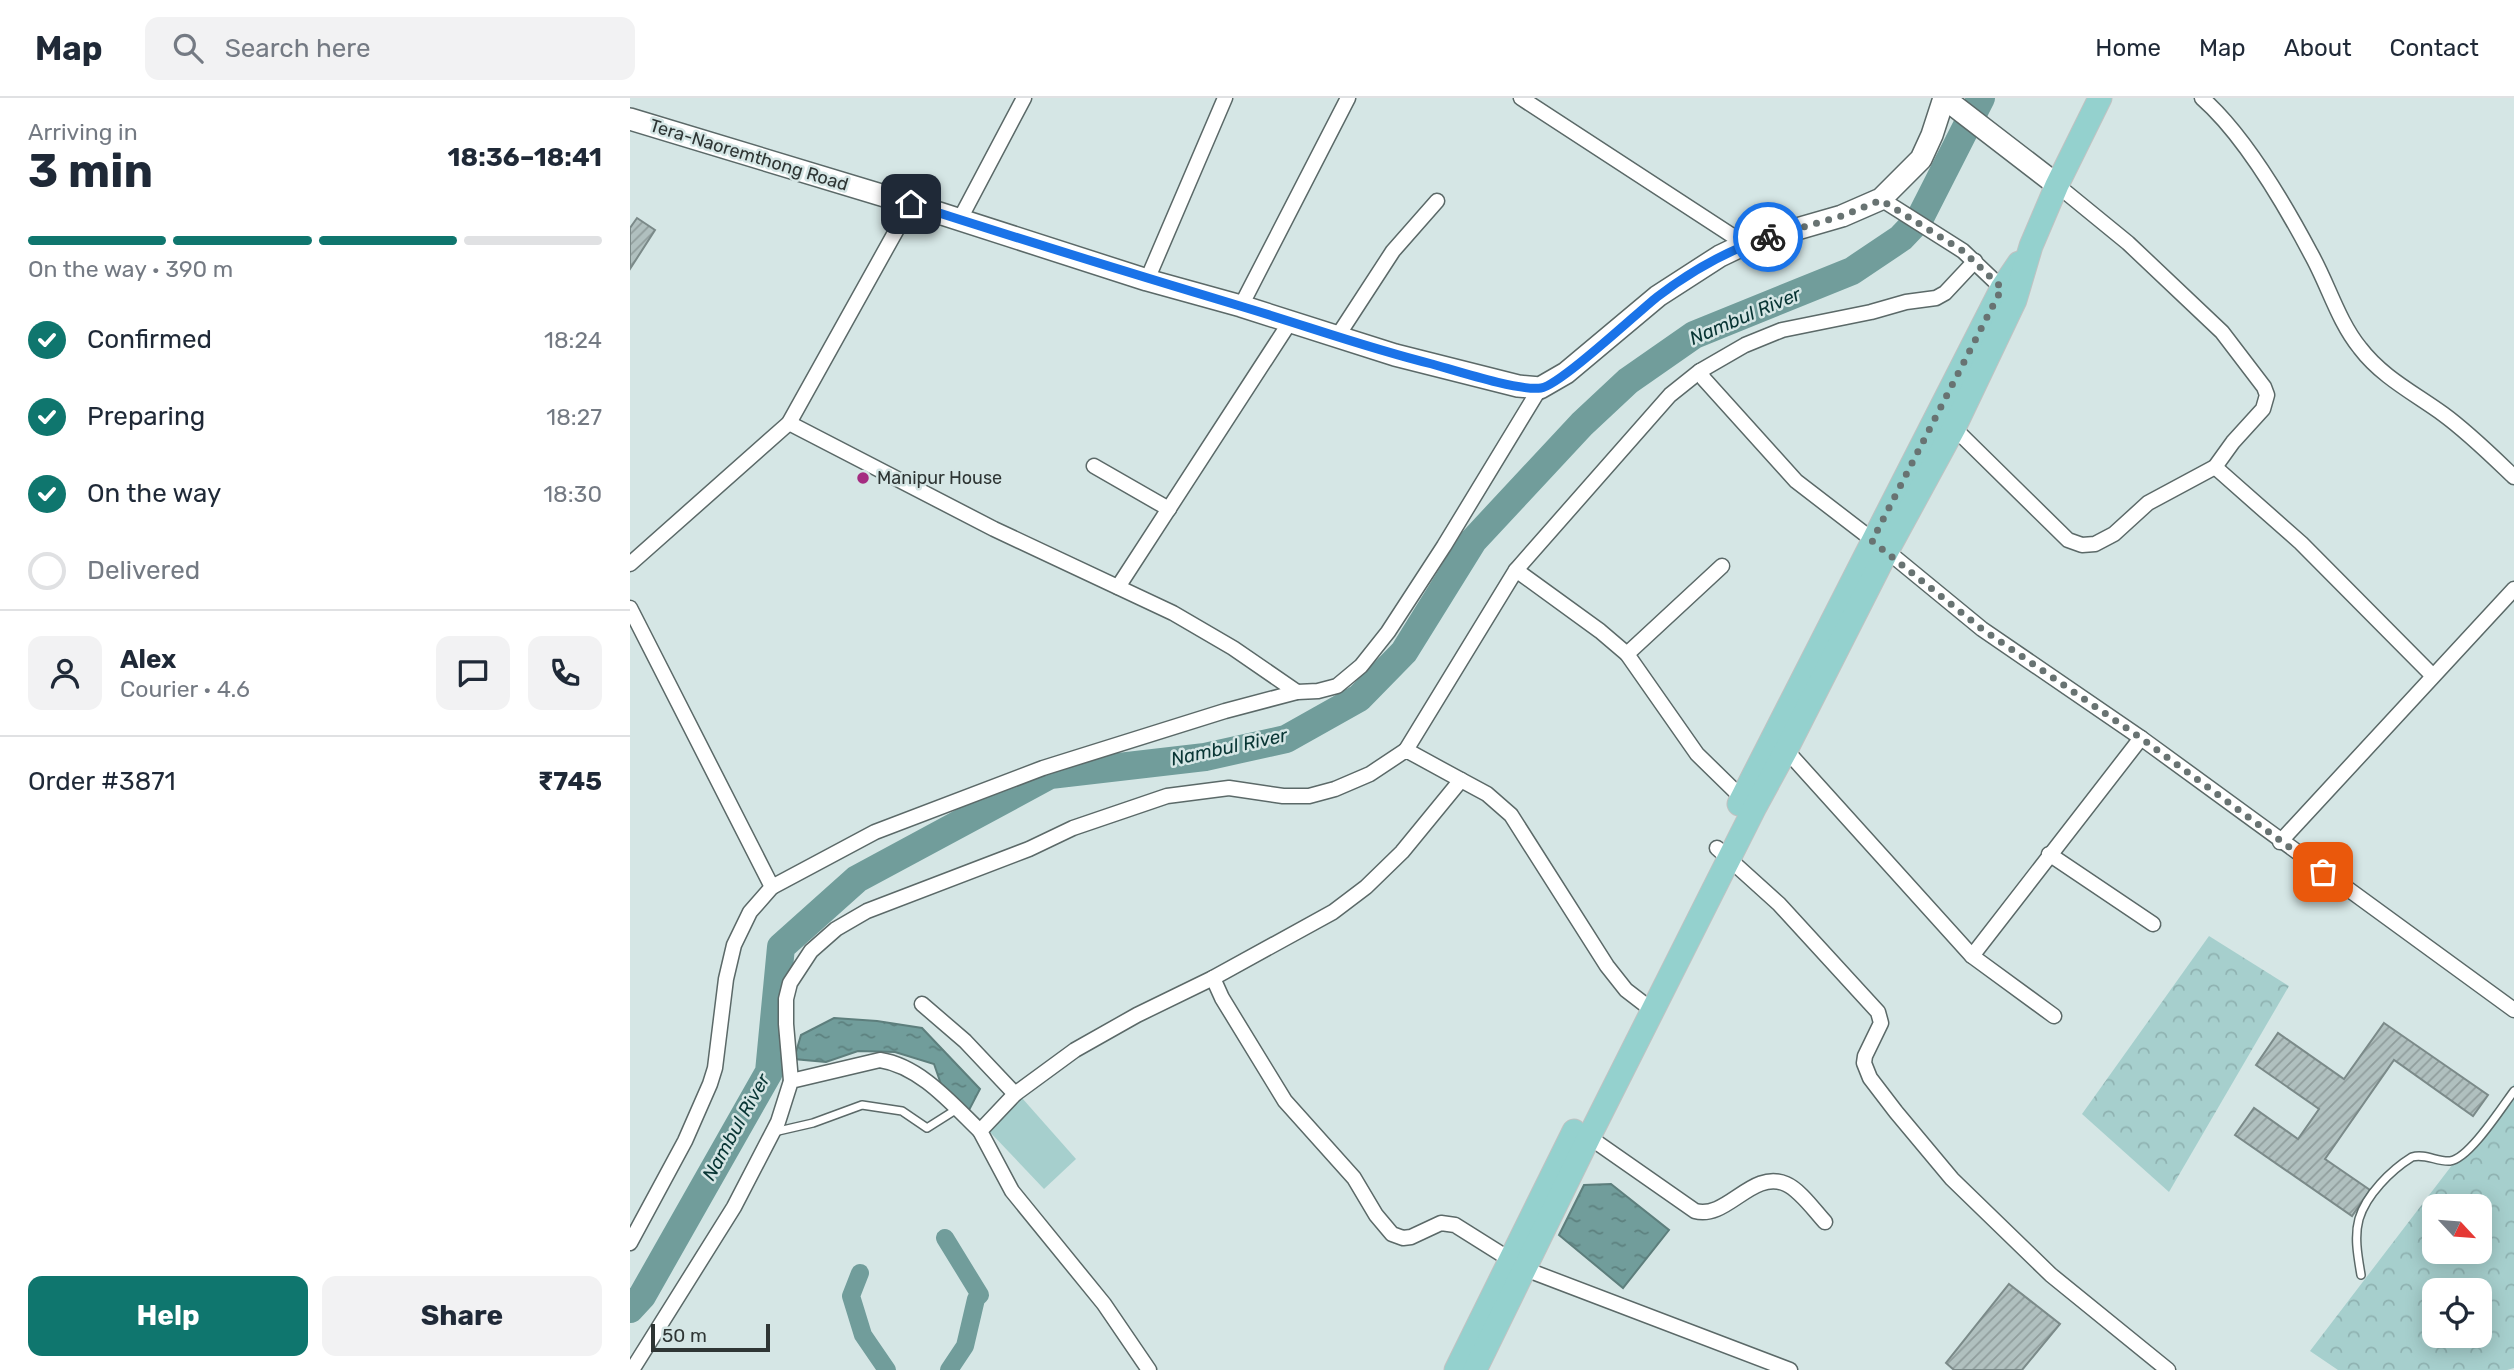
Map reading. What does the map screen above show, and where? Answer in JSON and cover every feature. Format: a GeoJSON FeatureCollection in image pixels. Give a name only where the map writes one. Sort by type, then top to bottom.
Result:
{"type":"FeatureCollection","features":[{"type":"Feature","properties":{"kind":"main road"},"geometry":{"type":"LineString","coordinates":[[1723,854],[1742,799],[1880,546],[2008,294],[2100,98]]}},
{"type":"Feature","properties":{"kind":"main road"},"geometry":{"type":"LineString","coordinates":[[1475,1370],[1518,1265],[1646,1005],[1723,854],[1786,750],[1880,546],[1954,428],[2008,294]]}},
{"type":"Feature","properties":{"kind":"main road"},"geometry":{"type":"LineString","coordinates":[[1455,1370],[1518,1265],[1589,1137],[1646,1005]]}},
{"type":"Feature","properties":{"kind":"street"},"geometry":{"type":"LineString","coordinates":[[960,219],[1024,98]]}},
{"type":"Feature","properties":{"kind":"street"},"geometry":{"type":"LineString","coordinates":[[1147,280],[1224,98]]}},
{"type":"Feature","properties":{"kind":"street"},"geometry":{"type":"LineString","coordinates":[[1241,306],[1348,98]]}},
{"type":"Feature","properties":{"kind":"street"},"geometry":{"type":"LineString","coordinates":[[1521,98],[1745,244]]}},
{"type":"Feature","properties":{"kind":"street"},"geometry":{"type":"LineString","coordinates":[[2202,98],[2232,129],[2266,179],[2311,254],[2359,348],[2399,385],[2474,438],[2514,477]]}},
{"type":"Feature","properties":{"kind":"street"},"geometry":{"type":"LineString","coordinates":[[630,1243],[685,1141],[710,1084],[715,1068],[726,979],[734,945],[750,912],[772,887],[876,832],[1044,768],[1225,710],[1297,692],[1318,691],[1337,686],[1361,666],[1388,632],[1540,388],[1566,373],[1674,285],[1720,256],[1745,244],[1842,216],[1881,200],[1921,159],[1948,101],[2128,243],[2222,332],[2264,387],[2267,395],[2263,409],[2215,467],[2148,503],[2114,534],[2095,544],[2082,545],[2068,540],[2058,532],[1954,428]]}},
{"type":"Feature","properties":{"kind":"street","name":"Tera-Naoremthong Road"},"geometry":{"type":"LineString","coordinates":[[630,119],[1395,355],[1518,386],[1540,388]]}},
{"type":"Feature","properties":{"kind":"street"},"geometry":{"type":"LineString","coordinates":[[1881,200],[1963,251],[2008,294]]}},
{"type":"Feature","properties":{"kind":"street"},"geometry":{"type":"LineString","coordinates":[[1337,337],[1393,251],[1437,201]]}},
{"type":"Feature","properties":{"kind":"street"},"geometry":{"type":"LineString","coordinates":[[630,564],[789,423],[911,204]]}},
{"type":"Feature","properties":{"kind":"street"},"geometry":{"type":"LineString","coordinates":[[632,1370],[734,1207],[773,1132],[791,1081],[786,1024],[786,999],[790,983],[811,951],[836,929],[867,911],[1029,849],[1073,828],[1167,796],[1229,789],[1283,796],[1309,796],[1335,789],[1370,774],[1406,750],[1516,570],[1670,395],[1700,371],[1745,345],[1782,330],[1906,302],[1936,298],[1945,293],[1975,261]]}},
{"type":"Feature","properties":{"kind":"street"},"geometry":{"type":"LineString","coordinates":[[1118,587],[1290,322]]}},
{"type":"Feature","properties":{"kind":"street"},"geometry":{"type":"LineString","coordinates":[[1700,371],[1704,379],[1779,464],[1818,499],[1982,629],[2141,738],[2280,842],[2514,1010]]}},
{"type":"Feature","properties":{"kind":"street"},"geometry":{"type":"LineString","coordinates":[[789,423],[995,529],[1173,613],[1221,641],[1297,692]]}},
{"type":"Feature","properties":{"kind":"street"},"geometry":{"type":"LineString","coordinates":[[1094,466],[1169,509]]}},
{"type":"Feature","properties":{"kind":"street"},"geometry":{"type":"LineString","coordinates":[[2215,467],[2301,543],[2432,675]]}},
{"type":"Feature","properties":{"kind":"street"},"geometry":{"type":"LineString","coordinates":[[1627,654],[1722,566]]}},
{"type":"Feature","properties":{"kind":"street"},"geometry":{"type":"LineString","coordinates":[[1516,570],[1573,610],[1627,654],[1697,754],[1742,799]]}},
{"type":"Feature","properties":{"kind":"street"},"geometry":{"type":"LineString","coordinates":[[2280,842],[2514,589]]}},
{"type":"Feature","properties":{"kind":"street"},"geometry":{"type":"LineString","coordinates":[[630,608],[772,887]]}},
{"type":"Feature","properties":{"kind":"street"},"geometry":{"type":"LineString","coordinates":[[1972,956],[2141,738]]}},
{"type":"Feature","properties":{"kind":"street"},"geometry":{"type":"LineString","coordinates":[[1406,750],[1488,794],[1511,815],[1606,966],[1626,990],[1646,1005]]}},
{"type":"Feature","properties":{"kind":"street"},"geometry":{"type":"LineString","coordinates":[[1786,750],[1972,956],[2054,1016]]}},
{"type":"Feature","properties":{"kind":"street"},"geometry":{"type":"LineString","coordinates":[[980,1131],[1015,1094],[1087,1043],[1333,912],[1366,887],[1402,852],[1461,780]]}},
{"type":"Feature","properties":{"kind":"street"},"geometry":{"type":"LineString","coordinates":[[1723,854],[1779,904],[1878,1012],[1881,1023],[1864,1056],[1866,1070],[1896,1112],[1952,1179],[2051,1275],[2168,1370]]}},
{"type":"Feature","properties":{"kind":"street"},"geometry":{"type":"LineString","coordinates":[[2049,854],[2154,924]]}},
{"type":"Feature","properties":{"kind":"street"},"geometry":{"type":"LineString","coordinates":[[1213,978],[1222,999],[1285,1101],[1354,1178],[1392,1234],[1403,1238],[1411,1237],[1441,1223],[1448,1223],[1474,1235],[1518,1265],[1790,1370]]}},
{"type":"Feature","properties":{"kind":"street"},"geometry":{"type":"LineString","coordinates":[[922,1004],[965,1041],[1015,1094]]}},
{"type":"Feature","properties":{"kind":"street"},"geometry":{"type":"LineString","coordinates":[[791,1081],[880,1060],[892,1061],[914,1074],[980,1131],[1012,1191],[1104,1304],[1149,1370]]}},
{"type":"Feature","properties":{"kind":"street"},"geometry":{"type":"LineString","coordinates":[[1589,1137],[1695,1211],[1704,1214],[1760,1184],[1777,1182],[1787,1184],[1825,1222]]}},
{"type":"Feature","properties":{"kind":"lane"},"geometry":{"type":"LineString","coordinates":[[2361,1275],[2357,1251],[2359,1219],[2378,1188],[2412,1157],[2424,1156],[2447,1161],[2459,1158],[2514,1091]]}},
{"type":"Feature","properties":{"kind":"lane"},"geometry":{"type":"LineString","coordinates":[[773,1132],[813,1123],[862,1105],[902,1111],[927,1128],[957,1109]]}},
{"type":"Feature","properties":{"kind":"green space"},"geometry":{"type":"Polygon","coordinates":[[[2209,936],[2289,986],[2169,1192],[2082,1114],[2209,936]]]}},
{"type":"Feature","properties":{"kind":"green space"},"geometry":{"type":"Polygon","coordinates":[[[2514,1084],[2514,1368],[2338,1370],[2310,1351],[2422,1204],[2422,1264],[2492,1264],[2492,1194],[2430,1194],[2514,1084]]]}},
{"type":"Feature","properties":{"kind":"green space"},"geometry":{"type":"Polygon","coordinates":[[[1022,1098],[1076,1159],[1044,1189],[988,1130],[1022,1098]]]}},
{"type":"Feature","properties":{"kind":"water"},"geometry":{"type":"Polygon","coordinates":[[[834,1018],[922,1028],[980,1089],[968,1112],[943,1090],[934,1064],[895,1052],[858,1051],[826,1062],[794,1059],[801,1035],[834,1018]]]}},
{"type":"Feature","properties":{"kind":"water"},"geometry":{"type":"Polygon","coordinates":[[[1611,1184],[1669,1230],[1623,1288],[1559,1235],[1584,1185],[1611,1184]]]}},
{"type":"Feature","properties":{"kind":"building"},"geometry":{"type":"Polygon","coordinates":[[[637,218],[655,230],[630,269],[630,228],[637,218]]]}},
{"type":"Feature","properties":{"kind":"building"},"geometry":{"type":"Polygon","coordinates":[[[2384,1023],[2488,1095],[2473,1116],[2394,1060],[2325,1159],[2370,1190],[2352,1216],[2235,1135],[2254,1108],[2298,1139],[2319,1109],[2256,1065],[2278,1033],[2344,1079],[2384,1023]]]}},
{"type":"Feature","properties":{"kind":"building"},"geometry":{"type":"Polygon","coordinates":[[[2009,1284],[2060,1324],[2022,1370],[1954,1370],[1946,1363],[2009,1284]]]}},
{"type":"Feature","properties":{"kind":"waterway","name":"Nambul River"},"geometry":{"type":"LineString","coordinates":[[630,1309],[642,1296],[769,1072],[781,947],[857,879],[1050,775],[1205,757],[1286,739],[1359,698],[1404,652],[1473,541],[1582,424],[1628,381],[1694,335],[1852,271],[1901,238],[1920,218],[1981,98]]}},
{"type":"Feature","properties":{"kind":"waterway"},"geometry":{"type":"LineString","coordinates":[[945,1238],[980,1295],[976,1299],[965,1346],[949,1370]]}},
{"type":"Feature","properties":{"kind":"waterway"},"geometry":{"type":"LineString","coordinates":[[860,1273],[851,1296],[863,1335],[887,1370]]}},
{"type":"Feature","properties":{"kind":"way so far"},"geometry":{"type":"LineString","coordinates":[[1768,237],[1842,216],[1881,200],[1963,251],[2002,288],[1872,541],[1982,629],[2141,738],[2323,872]]}},
{"type":"Feature","properties":{"kind":"place","name":"Manipur House"},"geometry":{"type":"Point","coordinates":[863,478]}},
{"type":"Feature","properties":{"kind":"route"},"geometry":{"type":"LineString","coordinates":[[911,204],[1147,280],[1241,306],[1395,355],[1518,386],[1540,388],[1566,373],[1658,296],[1682,280],[1720,256],[1768,237]]}}]}
